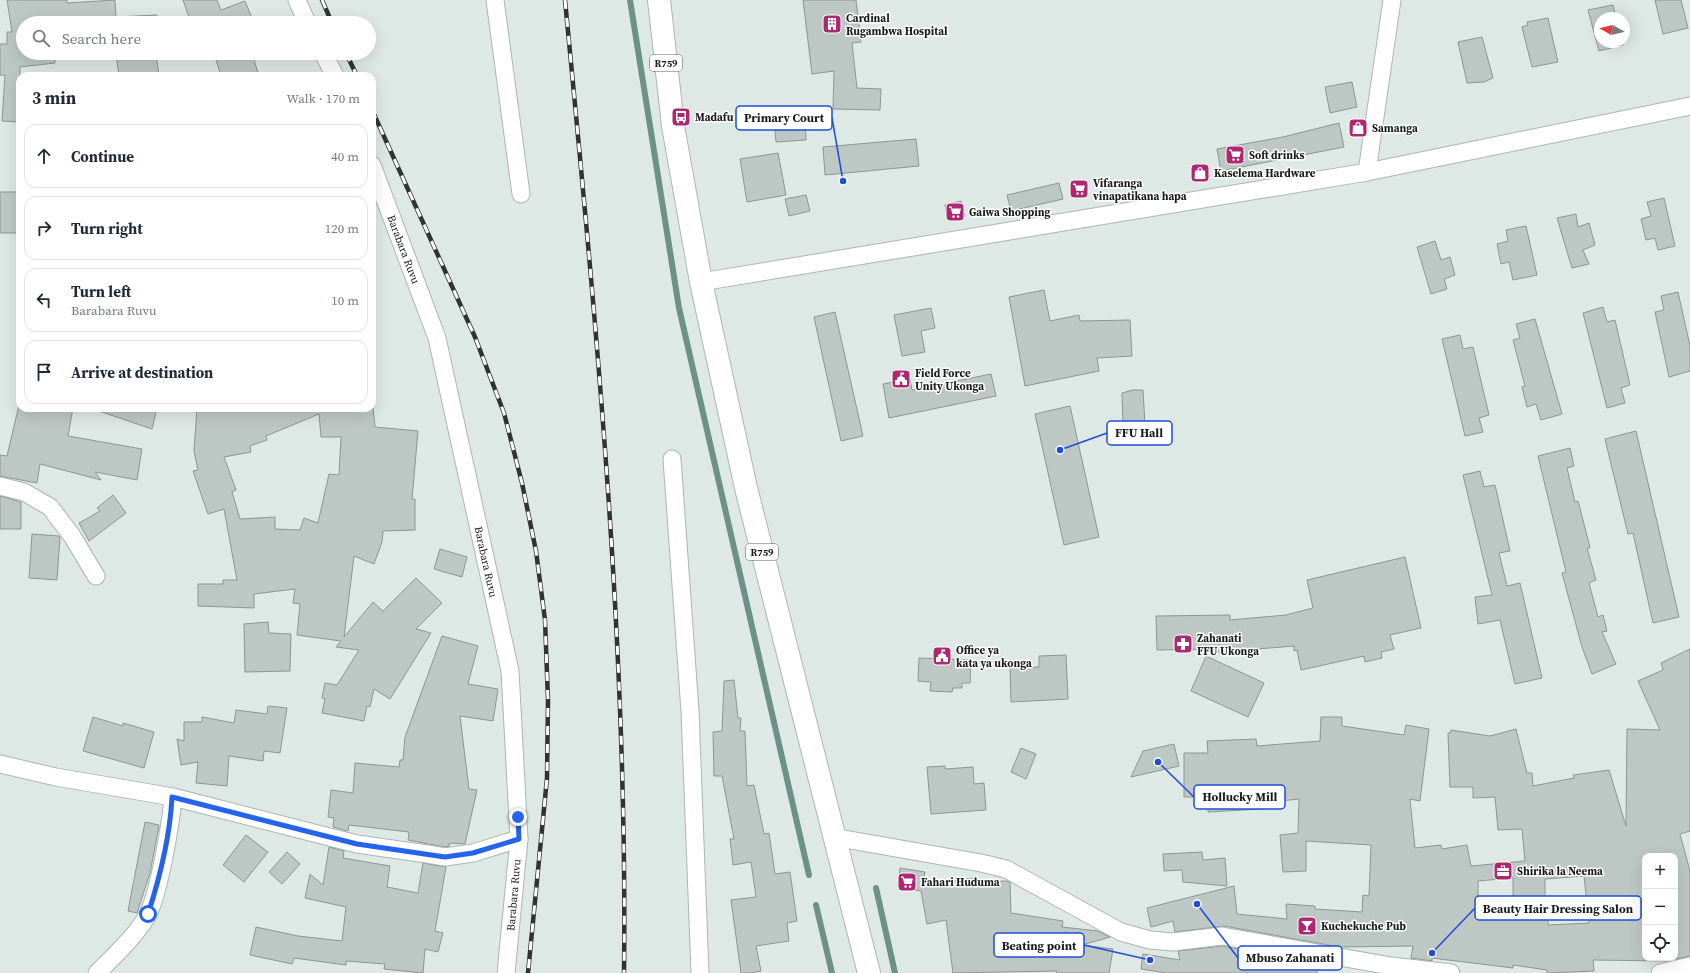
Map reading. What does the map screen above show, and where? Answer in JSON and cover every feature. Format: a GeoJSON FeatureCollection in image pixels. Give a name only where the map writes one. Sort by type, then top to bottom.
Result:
{"type":"FeatureCollection","features":[{"type":"Feature","properties":{"kind":"main road","name":"R759"},"geometry":{"type":"LineString","coordinates":[[659,0],[673,126],[701,282],[746,488],[833,836],[869,973]]}},
{"type":"Feature","properties":{"kind":"street"},"geometry":{"type":"LineString","coordinates":[[297,0],[304,16]]}},
{"type":"Feature","properties":{"kind":"street"},"geometry":{"type":"LineString","coordinates":[[495,0],[521,194]]}},
{"type":"Feature","properties":{"kind":"street"},"geometry":{"type":"LineString","coordinates":[[1367,172],[1392,0]]}},
{"type":"Feature","properties":{"kind":"street"},"geometry":{"type":"LineString","coordinates":[[327,60],[333,72]]}},
{"type":"Feature","properties":{"kind":"street"},"geometry":{"type":"LineString","coordinates":[[701,282],[1367,172],[1690,106]]}},
{"type":"Feature","properties":{"kind":"street","name":"Barabara Ruvu"},"geometry":{"type":"LineString","coordinates":[[376,176],[437,338],[472,492],[510,672],[519,839],[506,973]]}},
{"type":"Feature","properties":{"kind":"street"},"geometry":{"type":"LineString","coordinates":[[672,459],[690,711],[700,973]]}},
{"type":"Feature","properties":{"kind":"street"},"geometry":{"type":"LineString","coordinates":[[0,486],[24,492],[50,507],[72,536],[96,576]]}},
{"type":"Feature","properties":{"kind":"street"},"geometry":{"type":"LineString","coordinates":[[0,764],[56,777],[172,797],[344,840],[445,857],[473,853],[519,839]]}},
{"type":"Feature","properties":{"kind":"street"},"geometry":{"type":"LineString","coordinates":[[97,973],[133,937],[148,914],[158,883],[172,816],[172,797]]}},
{"type":"Feature","properties":{"kind":"street"},"geometry":{"type":"LineString","coordinates":[[833,836],[981,863],[1006,869],[1121,932],[1150,940],[1173,942],[1222,936],[1391,966],[1451,973]]}},
{"type":"Feature","properties":{"kind":"street"},"geometry":{"type":"LineString","coordinates":[[1660,973],[1690,966]]}},
{"type":"Feature","properties":{"kind":"building"},"geometry":{"type":"Polygon","coordinates":[[[7,0],[67,0],[67,3],[115,0],[116,16],[16,16],[16,60],[55,60],[55,63],[20,67],[20,72],[16,72],[16,122],[2,121],[5,75],[0,75],[0,44],[7,44],[7,32],[12,32],[7,0]]]}},
{"type":"Feature","properties":{"kind":"building"},"geometry":{"type":"Polygon","coordinates":[[[183,0],[217,0],[221,10],[245,1],[251,16],[189,16],[183,0]]]}},
{"type":"Feature","properties":{"kind":"building","name":"Cardinal Rugambwa Hospital"},"geometry":{"type":"Polygon","coordinates":[[[803,0],[856,0],[861,42],[852,43],[857,88],[881,89],[880,110],[833,109],[834,71],[812,74],[803,0]]]}},
{"type":"Feature","properties":{"kind":"building"},"geometry":{"type":"Polygon","coordinates":[[[1655,0],[1681,0],[1688,28],[1663,34],[1655,0]]]}},
{"type":"Feature","properties":{"kind":"building"},"geometry":{"type":"Polygon","coordinates":[[[1613,5],[1615,12],[1594,12],[1594,32],[1588,10],[1613,5]]]}},
{"type":"Feature","properties":{"kind":"building"},"geometry":{"type":"Polygon","coordinates":[[[157,15],[157,16],[136,16],[157,15]]]}},
{"type":"Feature","properties":{"kind":"building"},"geometry":{"type":"Polygon","coordinates":[[[1548,18],[1558,62],[1532,67],[1522,27],[1528,25],[1527,22],[1548,18]]]}},
{"type":"Feature","properties":{"kind":"building"},"geometry":{"type":"Polygon","coordinates":[[[1482,37],[1493,78],[1484,82],[1467,83],[1458,42],[1482,37]]]}},
{"type":"Feature","properties":{"kind":"building"},"geometry":{"type":"Polygon","coordinates":[[[1598,48],[1611,48],[1599,51],[1598,48]]]}},
{"type":"Feature","properties":{"kind":"building"},"geometry":{"type":"Polygon","coordinates":[[[117,60],[157,60],[158,72],[118,72],[117,60]]]}},
{"type":"Feature","properties":{"kind":"building"},"geometry":{"type":"Polygon","coordinates":[[[216,60],[254,60],[258,72],[220,72],[216,60]]]}},
{"type":"Feature","properties":{"kind":"building"},"geometry":{"type":"Polygon","coordinates":[[[1352,82],[1357,107],[1330,113],[1325,87],[1352,82]]]}},
{"type":"Feature","properties":{"kind":"building"},"geometry":{"type":"Polygon","coordinates":[[[805,116],[806,140],[776,142],[774,119],[805,116]]]}},
{"type":"Feature","properties":{"kind":"building"},"geometry":{"type":"Polygon","coordinates":[[[1339,123],[1344,147],[1221,171],[1217,149],[1283,137],[1339,123]]]}},
{"type":"Feature","properties":{"kind":"building"},"geometry":{"type":"Polygon","coordinates":[[[916,139],[919,166],[825,175],[823,147],[916,139]]]}},
{"type":"Feature","properties":{"kind":"building"},"geometry":{"type":"Polygon","coordinates":[[[778,153],[786,195],[747,202],[740,159],[778,153]]]}},
{"type":"Feature","properties":{"kind":"building"},"geometry":{"type":"Polygon","coordinates":[[[1059,183],[1063,199],[1011,211],[1007,195],[1059,183]]]}},
{"type":"Feature","properties":{"kind":"building"},"geometry":{"type":"Polygon","coordinates":[[[0,192],[16,192],[16,233],[0,233],[0,192]]]}},
{"type":"Feature","properties":{"kind":"building"},"geometry":{"type":"Polygon","coordinates":[[[806,195],[810,211],[789,216],[785,199],[806,195]]]}},
{"type":"Feature","properties":{"kind":"building"},"geometry":{"type":"Polygon","coordinates":[[[1664,198],[1675,246],[1658,250],[1655,238],[1646,240],[1641,219],[1651,216],[1647,202],[1664,198]]]}},
{"type":"Feature","properties":{"kind":"building"},"geometry":{"type":"Polygon","coordinates":[[[961,201],[965,216],[948,220],[945,205],[961,201]]]}},
{"type":"Feature","properties":{"kind":"building"},"geometry":{"type":"Polygon","coordinates":[[[1576,214],[1578,227],[1589,223],[1595,245],[1583,250],[1589,264],[1572,268],[1557,218],[1576,214]]]}},
{"type":"Feature","properties":{"kind":"building"},"geometry":{"type":"Polygon","coordinates":[[[1526,226],[1537,275],[1513,280],[1509,262],[1501,264],[1497,244],[1508,241],[1506,230],[1526,226]]]}},
{"type":"Feature","properties":{"kind":"building"},"geometry":{"type":"Polygon","coordinates":[[[1435,241],[1441,260],[1450,257],[1455,275],[1444,279],[1447,289],[1431,294],[1417,247],[1435,241]]]}},
{"type":"Feature","properties":{"kind":"building"},"geometry":{"type":"Polygon","coordinates":[[[1044,290],[1050,321],[1079,315],[1080,321],[1130,320],[1132,356],[1097,358],[1099,371],[1025,386],[1009,297],[1044,290]]]}},
{"type":"Feature","properties":{"kind":"building"},"geometry":{"type":"Polygon","coordinates":[[[1678,292],[1690,346],[1690,371],[1669,377],[1655,312],[1664,310],[1661,296],[1678,292]]]}},
{"type":"Feature","properties":{"kind":"building"},"geometry":{"type":"Polygon","coordinates":[[[1603,307],[1607,322],[1615,320],[1630,385],[1621,388],[1625,403],[1607,408],[1583,313],[1603,307]]]}},
{"type":"Feature","properties":{"kind":"building"},"geometry":{"type":"Polygon","coordinates":[[[931,308],[935,328],[921,331],[925,352],[902,356],[894,315],[931,308]]]}},
{"type":"Feature","properties":{"kind":"building"},"geometry":{"type":"Polygon","coordinates":[[[835,312],[863,436],[841,441],[814,317],[835,312]]]}},
{"type":"Feature","properties":{"kind":"building"},"geometry":{"type":"Polygon","coordinates":[[[1535,319],[1562,414],[1541,420],[1536,404],[1527,407],[1522,387],[1525,386],[1513,340],[1520,338],[1516,324],[1535,319]]]}},
{"type":"Feature","properties":{"kind":"building"},"geometry":{"type":"Polygon","coordinates":[[[1460,335],[1463,349],[1473,347],[1489,415],[1479,418],[1483,432],[1465,436],[1442,339],[1460,335]]]}},
{"type":"Feature","properties":{"kind":"building"},"geometry":{"type":"Polygon","coordinates":[[[991,374],[996,396],[889,418],[883,384],[910,379],[912,390],[991,374]]]}},
{"type":"Feature","properties":{"kind":"building"},"geometry":{"type":"Polygon","coordinates":[[[1133,390],[1143,390],[1145,425],[1123,426],[1122,393],[1133,390]]]}},
{"type":"Feature","properties":{"kind":"building"},"geometry":{"type":"Polygon","coordinates":[[[1070,406],[1099,537],[1064,545],[1035,414],[1070,406]]]}},
{"type":"Feature","properties":{"kind":"building"},"geometry":{"type":"Polygon","coordinates":[[[17,412],[72,412],[68,436],[142,449],[137,480],[95,472],[101,480],[40,464],[37,483],[0,476],[0,455],[7,456],[17,412]]]}},
{"type":"Feature","properties":{"kind":"building"},"geometry":{"type":"Polygon","coordinates":[[[102,412],[156,412],[152,429],[102,412]]]}},
{"type":"Feature","properties":{"kind":"building"},"geometry":{"type":"Polygon","coordinates":[[[197,412],[373,412],[375,427],[418,431],[412,499],[415,499],[415,530],[383,531],[382,542],[374,564],[354,556],[344,637],[373,602],[383,611],[416,578],[442,603],[416,629],[431,633],[390,699],[374,689],[370,707],[367,706],[364,721],[322,713],[325,699],[322,698],[325,683],[337,685],[359,650],[336,647],[341,641],[297,635],[300,604],[293,603],[295,589],[254,594],[254,608],[198,606],[198,584],[223,584],[223,580],[237,580],[224,509],[208,514],[193,471],[198,470],[194,451],[197,412]],[[319,414],[266,436],[267,440],[250,446],[251,452],[224,457],[236,490],[232,492],[240,519],[275,517],[275,529],[300,530],[304,518],[318,523],[329,474],[339,475],[341,437],[321,437],[319,414]]]}},
{"type":"Feature","properties":{"kind":"building"},"geometry":{"type":"Polygon","coordinates":[[[1636,431],[1679,617],[1653,623],[1633,533],[1628,534],[1605,439],[1636,431]]]}},
{"type":"Feature","properties":{"kind":"building"},"geometry":{"type":"Polygon","coordinates":[[[1570,448],[1574,466],[1567,468],[1575,502],[1578,501],[1590,548],[1587,548],[1596,580],[1589,583],[1598,617],[1603,615],[1607,631],[1602,632],[1616,664],[1592,674],[1582,647],[1562,573],[1566,572],[1538,456],[1570,448]]]}},
{"type":"Feature","properties":{"kind":"building"},"geometry":{"type":"Polygon","coordinates":[[[1480,471],[1484,487],[1495,485],[1510,551],[1499,553],[1507,586],[1520,583],[1542,678],[1515,684],[1500,620],[1478,624],[1475,597],[1492,595],[1463,475],[1480,471]]]}},
{"type":"Feature","properties":{"kind":"building"},"geometry":{"type":"Polygon","coordinates":[[[113,495],[126,513],[89,541],[79,523],[100,511],[97,508],[113,495]]]}},
{"type":"Feature","properties":{"kind":"building"},"geometry":{"type":"Polygon","coordinates":[[[0,496],[21,502],[21,529],[0,529],[0,496]]]}},
{"type":"Feature","properties":{"kind":"building"},"geometry":{"type":"Polygon","coordinates":[[[32,534],[60,537],[57,580],[29,578],[32,534]]]}},
{"type":"Feature","properties":{"kind":"building"},"geometry":{"type":"Polygon","coordinates":[[[440,549],[467,557],[462,577],[434,569],[440,549]]]}},
{"type":"Feature","properties":{"kind":"building"},"geometry":{"type":"Polygon","coordinates":[[[1405,557],[1421,628],[1390,635],[1394,649],[1381,652],[1382,658],[1365,662],[1364,656],[1301,670],[1297,650],[1294,651],[1294,646],[1208,653],[1209,649],[1157,650],[1156,616],[1230,615],[1230,620],[1286,615],[1313,608],[1307,580],[1405,557]]]}},
{"type":"Feature","properties":{"kind":"building"},"geometry":{"type":"Polygon","coordinates":[[[268,622],[269,633],[291,634],[290,671],[245,672],[244,624],[268,622]]]}},
{"type":"Feature","properties":{"kind":"building"},"geometry":{"type":"Polygon","coordinates":[[[442,636],[478,646],[468,684],[498,689],[493,721],[460,716],[469,789],[477,790],[465,844],[450,843],[449,846],[445,847],[408,840],[409,832],[349,825],[348,831],[333,827],[334,818],[328,817],[331,790],[353,793],[355,763],[399,767],[400,760],[403,760],[405,737],[442,636]]]}},
{"type":"Feature","properties":{"kind":"building"},"geometry":{"type":"Polygon","coordinates":[[[1690,649],[1690,831],[1680,834],[1690,871],[1690,956],[1678,958],[1678,853],[1642,853],[1642,961],[1593,960],[1594,971],[1547,973],[1547,970],[1513,965],[1513,968],[1432,958],[1432,961],[1411,958],[1413,946],[1339,947],[1224,926],[1175,932],[1173,921],[1151,927],[1147,908],[1234,886],[1237,914],[1287,919],[1286,904],[1315,906],[1315,909],[1362,912],[1363,895],[1369,896],[1371,845],[1306,841],[1306,871],[1283,872],[1280,835],[1298,833],[1299,799],[1261,803],[1262,809],[1208,812],[1208,797],[1184,797],[1184,753],[1208,753],[1207,741],[1256,739],[1257,746],[1320,741],[1321,717],[1342,717],[1342,726],[1404,735],[1406,725],[1429,729],[1420,801],[1410,799],[1415,848],[1441,845],[1442,849],[1467,845],[1471,866],[1525,861],[1522,829],[1498,830],[1495,797],[1473,798],[1473,787],[1450,787],[1448,733],[1450,733],[1451,730],[1490,736],[1516,729],[1527,773],[1532,773],[1533,786],[1574,778],[1573,775],[1609,770],[1626,826],[1627,729],[1660,730],[1638,681],[1663,670],[1661,663],[1690,649]],[[1584,876],[1545,879],[1545,916],[1548,916],[1548,925],[1589,923],[1584,876]],[[1513,878],[1478,881],[1478,914],[1513,917],[1513,878]]]}},
{"type":"Feature","properties":{"kind":"building"},"geometry":{"type":"Polygon","coordinates":[[[1066,655],[1068,699],[1011,702],[1010,668],[1039,667],[1039,656],[1066,655]]]}},
{"type":"Feature","properties":{"kind":"building"},"geometry":{"type":"Polygon","coordinates":[[[1206,656],[1264,683],[1248,717],[1191,691],[1206,656]]]}},
{"type":"Feature","properties":{"kind":"building"},"geometry":{"type":"Polygon","coordinates":[[[919,658],[971,660],[970,683],[962,683],[962,688],[953,688],[952,692],[930,691],[931,682],[918,681],[919,658]]]}},
{"type":"Feature","properties":{"kind":"building"},"geometry":{"type":"Polygon","coordinates":[[[734,680],[738,718],[741,718],[740,731],[745,731],[747,786],[754,785],[764,834],[769,833],[775,874],[790,872],[797,921],[787,923],[789,941],[756,946],[761,971],[750,973],[741,973],[731,900],[756,897],[751,862],[733,865],[730,839],[734,839],[722,776],[714,776],[713,732],[722,731],[724,681],[734,680]]]}},
{"type":"Feature","properties":{"kind":"building"},"geometry":{"type":"Polygon","coordinates":[[[268,706],[287,708],[280,753],[264,751],[263,761],[229,756],[227,786],[196,783],[198,762],[181,765],[177,739],[184,741],[184,722],[202,722],[202,717],[234,723],[236,710],[267,714],[268,706]]]}},
{"type":"Feature","properties":{"kind":"building"},"geometry":{"type":"Polygon","coordinates":[[[93,717],[123,726],[123,723],[154,732],[144,768],[83,751],[93,717]]]}},
{"type":"Feature","properties":{"kind":"building"},"geometry":{"type":"Polygon","coordinates":[[[1174,744],[1179,766],[1131,777],[1143,751],[1174,744]]]}},
{"type":"Feature","properties":{"kind":"building"},"geometry":{"type":"Polygon","coordinates":[[[1021,748],[1036,754],[1026,779],[1011,772],[1021,748]]]}},
{"type":"Feature","properties":{"kind":"building"},"geometry":{"type":"Polygon","coordinates":[[[945,766],[945,769],[973,767],[974,784],[984,783],[986,810],[931,814],[927,767],[945,766]]]}},
{"type":"Feature","properties":{"kind":"building"},"geometry":{"type":"Polygon","coordinates":[[[145,822],[159,825],[150,873],[137,913],[128,911],[145,822]]]}},
{"type":"Feature","properties":{"kind":"building"},"geometry":{"type":"Polygon","coordinates":[[[246,835],[268,852],[244,882],[223,865],[246,835]]]}},
{"type":"Feature","properties":{"kind":"building"},"geometry":{"type":"Polygon","coordinates":[[[329,847],[344,851],[343,858],[390,866],[387,887],[418,893],[423,863],[446,867],[435,931],[443,933],[438,952],[425,949],[423,973],[384,969],[385,964],[346,961],[346,965],[294,958],[292,964],[250,955],[256,927],[298,936],[342,941],[346,907],[305,898],[310,874],[323,885],[329,847]]]}},
{"type":"Feature","properties":{"kind":"building"},"geometry":{"type":"Polygon","coordinates":[[[287,852],[300,864],[282,884],[269,872],[287,852]]]}},
{"type":"Feature","properties":{"kind":"building"},"geometry":{"type":"Polygon","coordinates":[[[1202,852],[1203,860],[1225,858],[1227,886],[1183,882],[1182,870],[1164,871],[1163,854],[1202,852]]]}},
{"type":"Feature","properties":{"kind":"building"},"geometry":{"type":"Polygon","coordinates":[[[900,868],[925,872],[923,884],[973,878],[974,882],[1010,882],[1011,913],[1063,921],[1062,927],[1098,931],[1110,937],[1082,945],[1113,949],[1109,973],[1057,973],[1057,971],[953,973],[946,920],[927,924],[921,891],[898,887],[900,868]]]}},
{"type":"Feature","properties":{"kind":"building"},"geometry":{"type":"Polygon","coordinates":[[[1222,946],[1318,964],[1317,973],[1167,973],[1141,969],[1143,954],[1180,960],[1178,951],[1222,946]]]}},
{"type":"Feature","properties":{"kind":"waterway"},"geometry":{"type":"LineString","coordinates":[[630,0],[679,308],[809,875]]}},
{"type":"Feature","properties":{"kind":"waterway"},"geometry":{"type":"LineString","coordinates":[[876,888],[895,973]]}},
{"type":"Feature","properties":{"kind":"waterway"},"geometry":{"type":"LineString","coordinates":[[816,905],[832,973]]}},
{"type":"Feature","properties":{"kind":"railway"},"geometry":{"type":"LineString","coordinates":[[322,0],[329,16]]}},
{"type":"Feature","properties":{"kind":"railway"},"geometry":{"type":"LineString","coordinates":[[565,0],[588,243],[608,486],[621,729],[624,851],[624,973]]}},
{"type":"Feature","properties":{"kind":"railway"},"geometry":{"type":"LineString","coordinates":[[349,60],[355,72]]}},
{"type":"Feature","properties":{"kind":"railway"},"geometry":{"type":"LineString","coordinates":[[376,119],[475,337],[504,413],[522,483],[536,551],[545,620],[548,700],[547,778],[528,973]]}},
{"type":"Feature","properties":{"kind":"place","name":"Cardinal Rugambwa Hospital"},"geometry":{"type":"Point","coordinates":[832,24]}},
{"type":"Feature","properties":{"kind":"place","name":"Madafu"},"geometry":{"type":"Point","coordinates":[681,117]}},
{"type":"Feature","properties":{"kind":"place","name":"Samanga"},"geometry":{"type":"Point","coordinates":[1358,128]}},
{"type":"Feature","properties":{"kind":"place","name":"Soft drinks"},"geometry":{"type":"Point","coordinates":[1235,155]}},
{"type":"Feature","properties":{"kind":"place","name":"Kaselema Hardware"},"geometry":{"type":"Point","coordinates":[1200,173]}},
{"type":"Feature","properties":{"kind":"place","name":"Primary Court"},"geometry":{"type":"Point","coordinates":[843,181]}},
{"type":"Feature","properties":{"kind":"place","name":"Vifaranga vinapatikana hapa"},"geometry":{"type":"Point","coordinates":[1079,189]}},
{"type":"Feature","properties":{"kind":"place","name":"Gaiwa Shopping"},"geometry":{"type":"Point","coordinates":[955,212]}},
{"type":"Feature","properties":{"kind":"place","name":"Field Force Unity Ukonga"},"geometry":{"type":"Point","coordinates":[901,379]}},
{"type":"Feature","properties":{"kind":"place","name":"FFU Hall"},"geometry":{"type":"Point","coordinates":[1060,450]}},
{"type":"Feature","properties":{"kind":"place","name":"Zahanati FFU Ukonga"},"geometry":{"type":"Point","coordinates":[1183,644]}},
{"type":"Feature","properties":{"kind":"place","name":"Office ya kata ya ukonga"},"geometry":{"type":"Point","coordinates":[942,656]}},
{"type":"Feature","properties":{"kind":"place","name":"Hollucky Mill"},"geometry":{"type":"Point","coordinates":[1158,762]}},
{"type":"Feature","properties":{"kind":"place","name":"Shirika la Neema"},"geometry":{"type":"Point","coordinates":[1503,871]}},
{"type":"Feature","properties":{"kind":"place","name":"Fahari Huduma"},"geometry":{"type":"Point","coordinates":[907,882]}},
{"type":"Feature","properties":{"kind":"place","name":"Mbuso Zahanati"},"geometry":{"type":"Point","coordinates":[1197,904]}},
{"type":"Feature","properties":{"kind":"place","name":"Kuchekuche Pub"},"geometry":{"type":"Point","coordinates":[1307,926]}},
{"type":"Feature","properties":{"kind":"place","name":"Beauty Hair Dressing Salon"},"geometry":{"type":"Point","coordinates":[1432,953]}},
{"type":"Feature","properties":{"kind":"place","name":"Beating point"},"geometry":{"type":"Point","coordinates":[1150,960]}},
{"type":"Feature","properties":{"kind":"route"},"geometry":{"type":"LineString","coordinates":[[148,914],[158,883],[172,816],[172,797],[357,844],[445,857],[473,853],[519,839],[518,817]]}}]}
